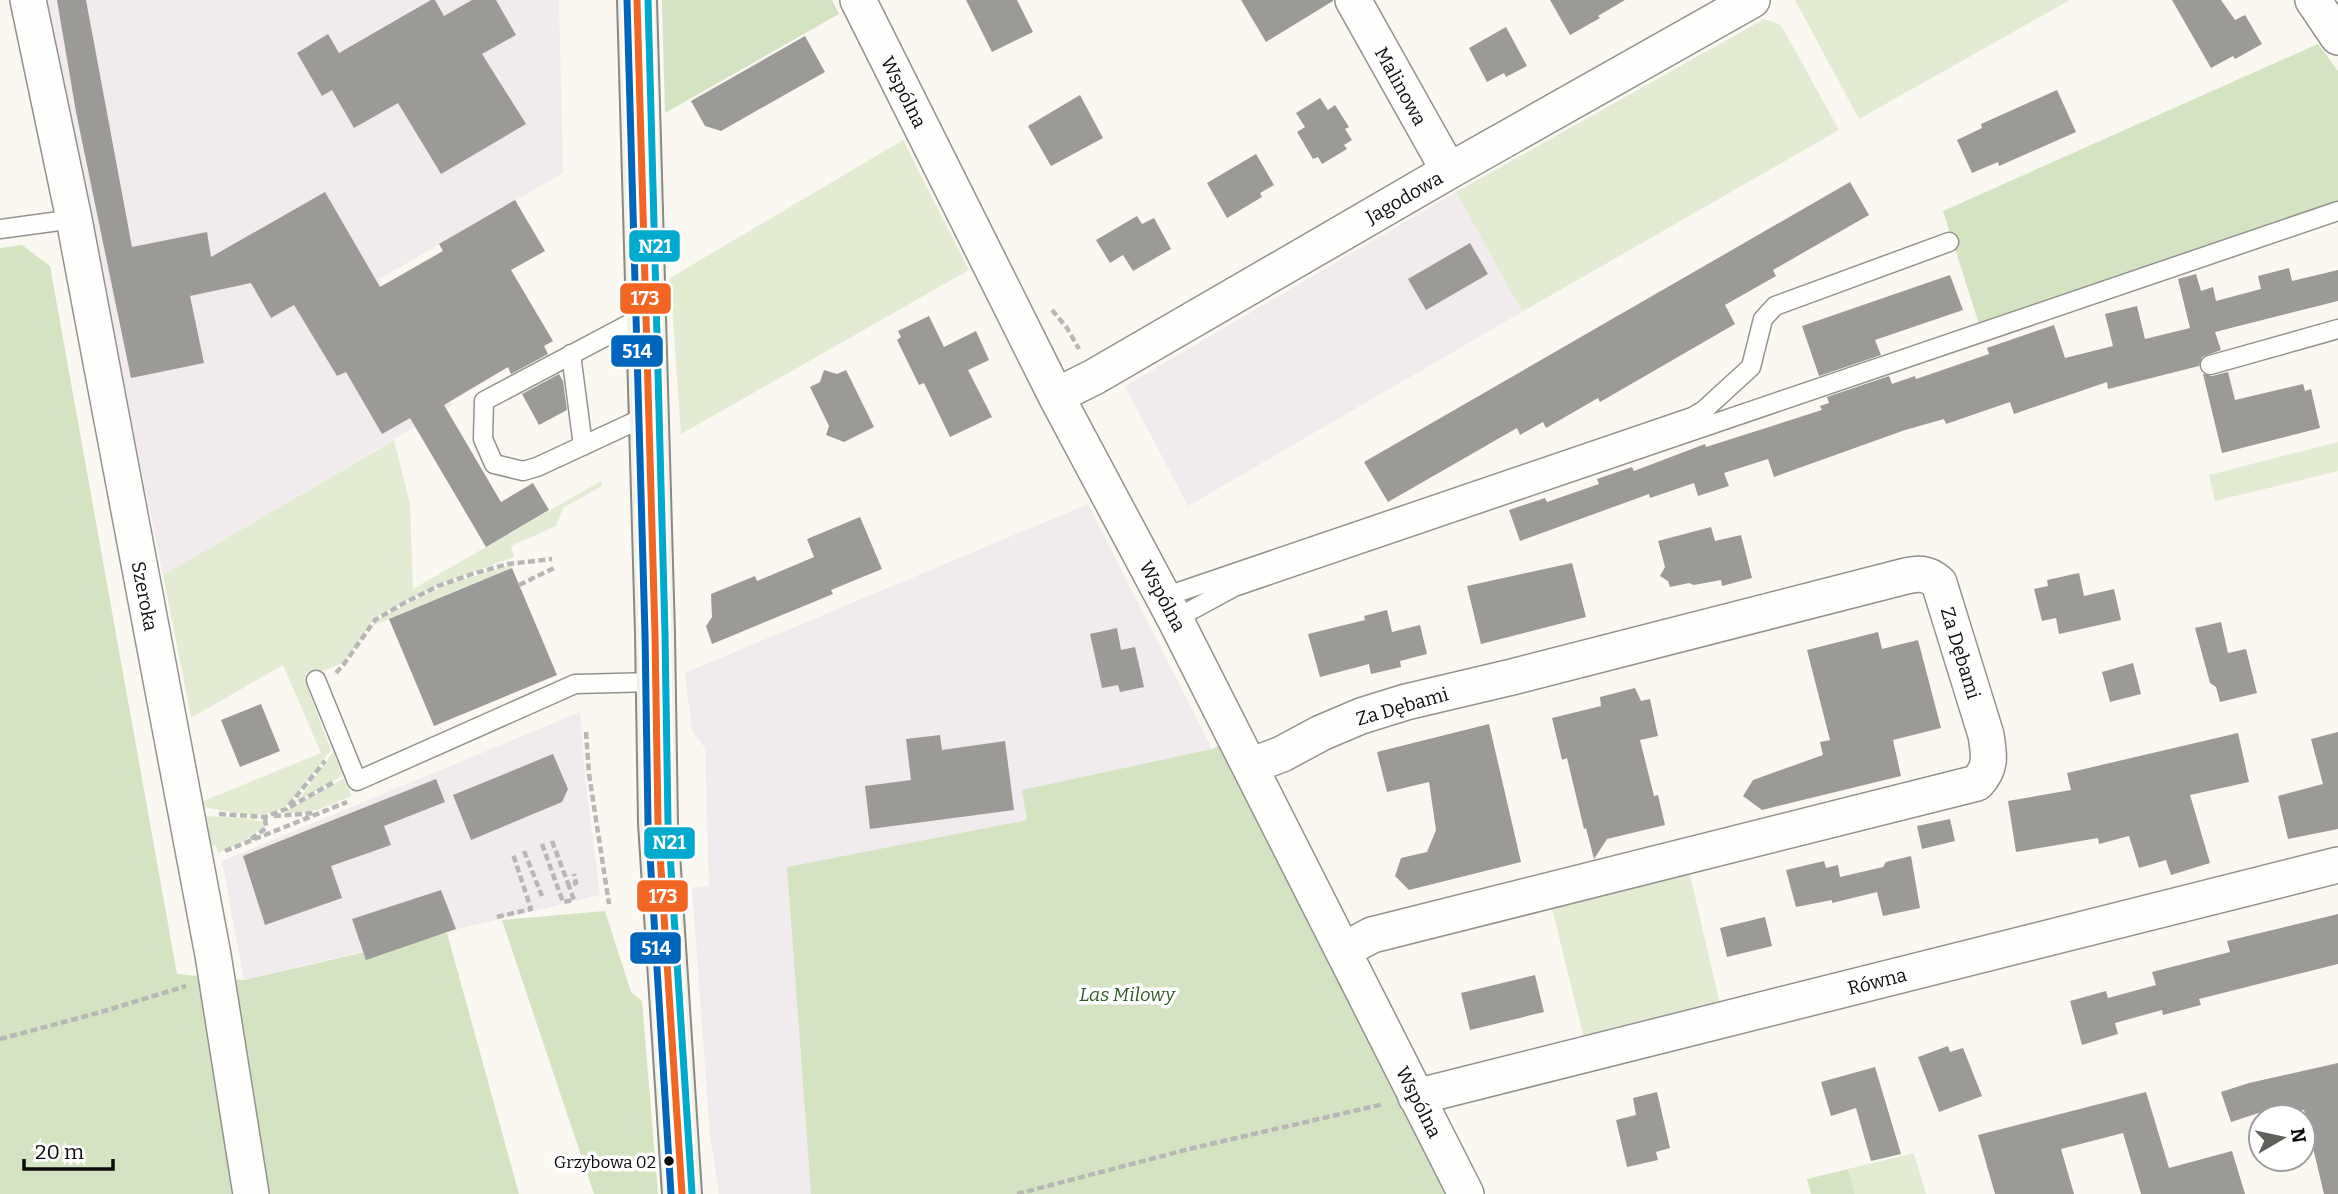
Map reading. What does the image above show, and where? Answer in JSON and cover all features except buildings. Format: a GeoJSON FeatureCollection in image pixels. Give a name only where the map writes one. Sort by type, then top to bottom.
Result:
{"type":"FeatureCollection","features":[{"type":"Feature","properties":{"kind":"street","name":"Szeroka"},"geometry":{"type":"LineString","coordinates":[[28,0],[74,219],[196,863],[217,976],[251,1194]]}},
{"type":"Feature","properties":{"kind":"street"},"geometry":{"type":"LineString","coordinates":[[636,0],[658,823],[682,1194]]}},
{"type":"Feature","properties":{"kind":"street","name":"Wspólna"},"geometry":{"type":"LineString","coordinates":[[858,0],[1056,396],[1169,608],[1466,1194]]}},
{"type":"Feature","properties":{"kind":"street","name":"Malinowa"},"geometry":{"type":"LineString","coordinates":[[1353,0],[1449,171]]}},
{"type":"Feature","properties":{"kind":"street","name":"Jagodowa"},"geometry":{"type":"LineString","coordinates":[[1056,396],[1094,377],[1449,171],[1752,0]]}},
{"type":"Feature","properties":{"kind":"street"},"geometry":{"type":"LineString","coordinates":[[2313,0],[2338,37]]}},
{"type":"Feature","properties":{"kind":"street","name":"Za Dębami"},"geometry":{"type":"LineString","coordinates":[[1250,766],[1282,754],[1351,720],[1406,702],[1902,576],[1923,573],[1939,583],[1986,735],[1990,759],[1986,773],[1977,783],[1372,935],[1344,950]]}},
{"type":"Feature","properties":{"kind":"street","name":"Równa"},"geometry":{"type":"LineString","coordinates":[[1416,1097],[2338,865]]}},
{"type":"Feature","properties":{"kind":"lane"},"geometry":{"type":"LineString","coordinates":[[1169,608],[2338,211]]}},
{"type":"Feature","properties":{"kind":"lane"},"geometry":{"type":"LineString","coordinates":[[0,229],[74,219]]}},
{"type":"Feature","properties":{"kind":"lane"},"geometry":{"type":"LineString","coordinates":[[1169,608],[1692,416],[1704,410],[1751,367],[1763,319],[1775,306],[1949,242]]}},
{"type":"Feature","properties":{"kind":"lane"},"geometry":{"type":"LineString","coordinates":[[646,315],[484,401],[483,439],[494,464],[523,471],[649,415]]}},
{"type":"Feature","properties":{"kind":"lane"},"geometry":{"type":"LineString","coordinates":[[2210,365],[2338,329]]}},
{"type":"Feature","properties":{"kind":"lane"},"geometry":{"type":"LineString","coordinates":[[571,355],[583,446]]}},
{"type":"Feature","properties":{"kind":"lane"},"geometry":{"type":"LineString","coordinates":[[318,684],[356,778],[575,684],[656,682]]}},
{"type":"Feature","properties":{"kind":"path"},"geometry":{"type":"LineString","coordinates":[[318,684],[344,664],[375,620],[438,586],[509,564],[552,559]]}},
{"type":"Feature","properties":{"kind":"path"},"geometry":{"type":"LineString","coordinates":[[519,585],[556,568]]}},
{"type":"Feature","properties":{"kind":"path"},"geometry":{"type":"LineString","coordinates":[[371,626],[381,626]]}},
{"type":"Feature","properties":{"kind":"path"},"geometry":{"type":"LineString","coordinates":[[586,732],[589,774],[609,904]]}},
{"type":"Feature","properties":{"kind":"path"},"geometry":{"type":"LineString","coordinates":[[286,809],[340,740]]}},
{"type":"Feature","properties":{"kind":"path"},"geometry":{"type":"LineString","coordinates":[[196,863],[363,795],[356,778],[338,778],[286,809],[265,817]]}},
{"type":"Feature","properties":{"kind":"path"},"geometry":{"type":"LineString","coordinates":[[186,812],[265,817],[319,813]]}},
{"type":"Feature","properties":{"kind":"path"},"geometry":{"type":"LineString","coordinates":[[243,844],[266,828],[265,817]]}},
{"type":"Feature","properties":{"kind":"path"},"geometry":{"type":"LineString","coordinates":[[542,845],[563,902],[574,900],[552,841]]}},
{"type":"Feature","properties":{"kind":"path"},"geometry":{"type":"LineString","coordinates":[[524,851],[542,896]]}},
{"type":"Feature","properties":{"kind":"path"},"geometry":{"type":"LineString","coordinates":[[497,917],[531,909],[513,854]]}},
{"type":"Feature","properties":{"kind":"path"},"geometry":{"type":"LineString","coordinates":[[569,886],[576,883],[574,874]]}},
{"type":"Feature","properties":{"kind":"path"},"geometry":{"type":"LineString","coordinates":[[0,1039],[101,1012],[217,976]]}},
{"type":"Feature","properties":{"kind":"path"},"geometry":{"type":"LineString","coordinates":[[1017,1194],[1193,1148],[1416,1097]]}},
{"type":"Feature","properties":{"kind":"shaded area"},"geometry":{"type":"Polygon","coordinates":[[[45,0],[559,0],[563,173],[379,279],[452,405],[163,575],[45,0]]]}},
{"type":"Feature","properties":{"kind":"shaded area"},"geometry":{"type":"Polygon","coordinates":[[[1456,192],[1522,312],[1188,506],[1125,386],[1456,192]]]}},
{"type":"Feature","properties":{"kind":"shaded area"},"geometry":{"type":"Polygon","coordinates":[[[1088,504],[1212,749],[1023,790],[1027,820],[787,867],[811,1194],[719,1194],[710,1135],[692,888],[709,886],[705,748],[692,731],[685,673],[1088,504]]]}},
{"type":"Feature","properties":{"kind":"shaded area"},"geometry":{"type":"Polygon","coordinates":[[[580,712],[600,895],[244,980],[222,861],[580,712]]]}},
{"type":"Feature","properties":{"kind":"green space"},"geometry":{"type":"Polygon","coordinates":[[[662,0],[832,0],[839,14],[665,113],[662,0]]]}},
{"type":"Feature","properties":{"kind":"green space"},"geometry":{"type":"Polygon","coordinates":[[[1795,0],[2070,0],[1859,119],[1795,0]]]}},
{"type":"Feature","properties":{"kind":"green space"},"geometry":{"type":"Polygon","coordinates":[[[1764,19],[1781,25],[1839,130],[1522,312],[1456,192],[1764,19]]]}},
{"type":"Feature","properties":{"kind":"green space"},"geometry":{"type":"Polygon","coordinates":[[[2318,44],[2338,71],[2338,201],[1979,324],[1943,211],[2318,44]]]}},
{"type":"Feature","properties":{"kind":"green space"},"geometry":{"type":"Polygon","coordinates":[[[903,140],[969,270],[681,434],[670,278],[903,140]]]}},
{"type":"Feature","properties":{"kind":"green space"},"geometry":{"type":"Polygon","coordinates":[[[22,245],[50,266],[177,974],[244,980],[447,933],[519,1194],[0,1194],[0,248],[22,245]]]}},
{"type":"Feature","properties":{"kind":"green space"},"geometry":{"type":"Polygon","coordinates":[[[394,440],[410,504],[413,589],[601,481],[602,486],[563,508],[556,526],[511,546],[514,557],[445,582],[375,617],[345,662],[304,678],[331,750],[290,803],[270,813],[259,814],[203,807],[202,802],[208,799],[321,753],[283,665],[191,718],[163,575],[394,440]]]}},
{"type":"Feature","properties":{"kind":"green space"},"geometry":{"type":"Polygon","coordinates":[[[2338,442],[2338,471],[2215,501],[2209,475],[2338,442]]]}},
{"type":"Feature","properties":{"kind":"green space"},"geometry":{"type":"Polygon","coordinates":[[[511,565],[512,568],[372,626],[376,620],[445,585],[511,565]]]}},
{"type":"Feature","properties":{"kind":"green space","name":"Las Milowy"},"geometry":{"type":"Polygon","coordinates":[[[1226,741],[1456,1194],[811,1194],[787,867],[1027,820],[1022,790],[1212,749],[1226,741]]]}},
{"type":"Feature","properties":{"kind":"green space"},"geometry":{"type":"Polygon","coordinates":[[[333,752],[344,775],[291,805],[303,794],[333,752]]]}},
{"type":"Feature","properties":{"kind":"green space"},"geometry":{"type":"Polygon","coordinates":[[[344,778],[352,796],[317,810],[286,811],[344,778]]]}},
{"type":"Feature","properties":{"kind":"green space"},"geometry":{"type":"Polygon","coordinates":[[[205,816],[255,819],[263,821],[263,827],[242,842],[218,853],[216,845],[210,846],[205,816]]]}},
{"type":"Feature","properties":{"kind":"green space"},"geometry":{"type":"Polygon","coordinates":[[[1688,866],[1720,1004],[1584,1039],[1550,900],[1688,866]]]}},
{"type":"Feature","properties":{"kind":"green space"},"geometry":{"type":"Polygon","coordinates":[[[605,911],[631,992],[642,1001],[658,1194],[594,1194],[502,920],[605,911]]]}},
{"type":"Feature","properties":{"kind":"green space"},"geometry":{"type":"Polygon","coordinates":[[[1914,1153],[1926,1194],[1855,1194],[1848,1169],[1914,1153]]]}},
{"type":"Feature","properties":{"kind":"green space"},"geometry":{"type":"Polygon","coordinates":[[[1848,1169],[1855,1194],[1811,1194],[1807,1179],[1848,1169]]]}},
{"type":"Feature","properties":{"kind":"transit line","name":"514"},"geometry":{"type":"LineString","coordinates":[[627,0],[648,823],[671,1194]]}},
{"type":"Feature","properties":{"kind":"transit line","name":"173"},"geometry":{"type":"LineString","coordinates":[[637,0],[658,823],[682,1194]]}},
{"type":"Feature","properties":{"kind":"transit line","name":"N21"},"geometry":{"type":"LineString","coordinates":[[648,0],[668,823],[692,1193]]}},
{"type":"Feature","properties":{"kind":"place","name":"Grzybowa 02"},"geometry":{"type":"Point","coordinates":[669,1161]}}]}
